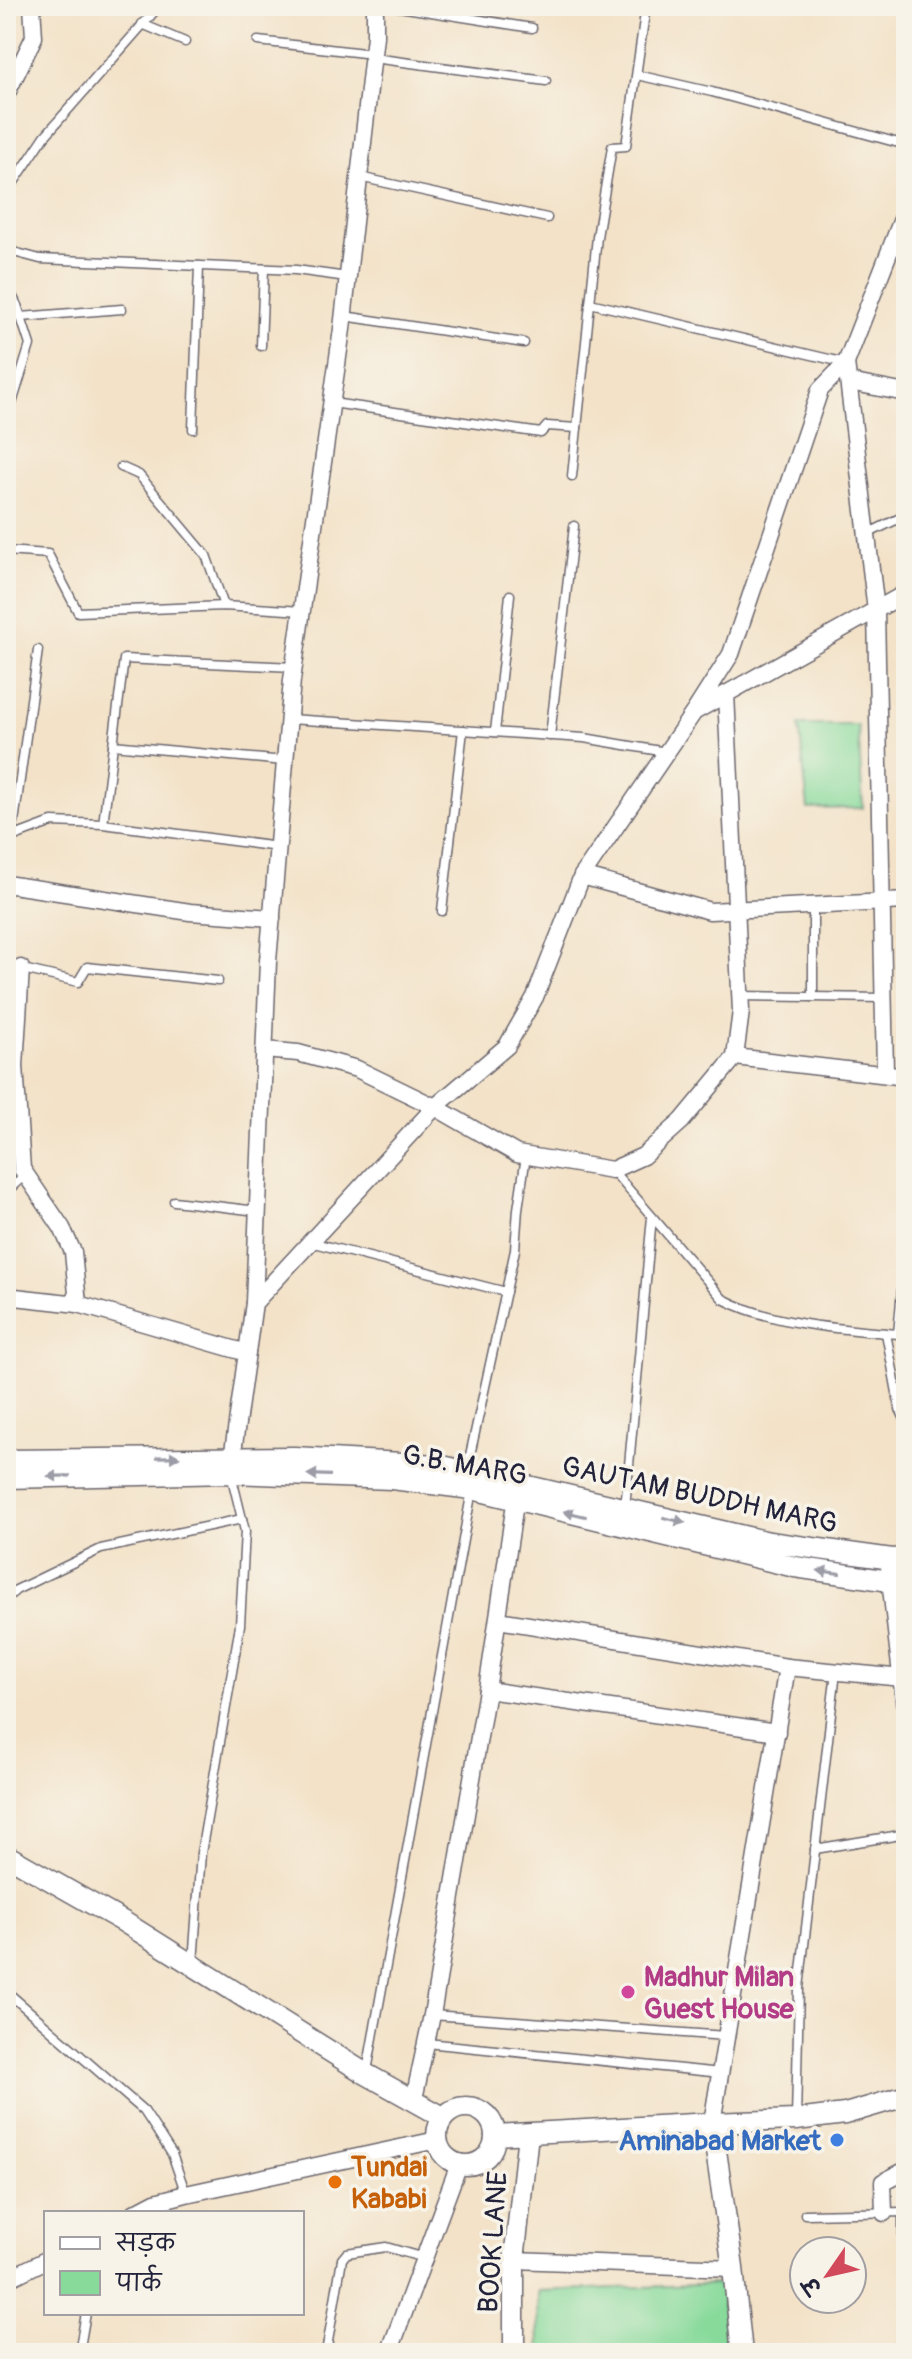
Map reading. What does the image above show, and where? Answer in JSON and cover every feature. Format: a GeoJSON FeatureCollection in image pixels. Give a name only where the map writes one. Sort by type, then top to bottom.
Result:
{"type":"FeatureCollection","features":[{"type":"Feature","properties":{"kind":"street"},"geometry":{"type":"LineString","coordinates":[[6,95],[34,37],[32,6]]}},
{"type":"Feature","properties":{"kind":"street"},"geometry":{"type":"LineString","coordinates":[[6,1460],[232,1464],[254,1303],[272,918],[294,667],[343,316],[373,56],[375,6]]}},
{"type":"Feature","properties":{"kind":"street"},"geometry":{"type":"LineString","coordinates":[[254,1303],[435,1107],[507,1046],[535,997],[582,876],[731,654],[820,390],[846,363],[906,209]]}},
{"type":"Feature","properties":{"kind":"street"},"geometry":{"type":"LineString","coordinates":[[846,363],[876,610],[885,1074]]}},
{"type":"Feature","properties":{"kind":"street"},"geometry":{"type":"LineString","coordinates":[[849,382],[906,393]]}},
{"type":"Feature","properties":{"kind":"street"},"geometry":{"type":"LineString","coordinates":[[694,712],[906,593]]}},
{"type":"Feature","properties":{"kind":"street"},"geometry":{"type":"LineString","coordinates":[[264,1050],[298,1053],[357,1069],[435,1107],[517,1154],[612,1170],[643,1156],[682,1121],[735,1057],[741,996],[726,694]]}},
{"type":"Feature","properties":{"kind":"street"},"geometry":{"type":"LineString","coordinates":[[582,876],[710,911],[906,901]]}},
{"type":"Feature","properties":{"kind":"street"},"geometry":{"type":"LineString","coordinates":[[6,884],[190,912],[272,918]]}},
{"type":"Feature","properties":{"kind":"street"},"geometry":{"type":"LineString","coordinates":[[14,967],[15,1066],[22,1169],[62,1228],[73,1252],[78,1304]]}},
{"type":"Feature","properties":{"kind":"street"},"geometry":{"type":"LineString","coordinates":[[735,1057],[906,1077]]}},
{"type":"Feature","properties":{"kind":"street"},"geometry":{"type":"LineString","coordinates":[[6,1296],[78,1304],[247,1353]]}},
{"type":"Feature","properties":{"kind":"street","name":"G.B. MARG"},"geometry":{"type":"LineString","coordinates":[[6,1478],[232,1464],[392,1479],[469,1481],[795,1567],[898,1580]]}},
{"type":"Feature","properties":{"kind":"street"},"geometry":{"type":"LineString","coordinates":[[414,2099],[432,2015],[517,1492]]}},
{"type":"Feature","properties":{"kind":"street","name":"GAUTAM BUDDH MARG"},"geometry":{"type":"LineString","coordinates":[[517,1492],[625,1508],[769,1542],[899,1558]]}},
{"type":"Feature","properties":{"kind":"street"},"geometry":{"type":"LineString","coordinates":[[899,1558],[906,1701]]}},
{"type":"Feature","properties":{"kind":"street"},"geometry":{"type":"LineString","coordinates":[[498,1620],[787,1667],[903,1678]]}},
{"type":"Feature","properties":{"kind":"street"},"geometry":{"type":"LineString","coordinates":[[742,2353],[712,2123],[787,1667]]}},
{"type":"Feature","properties":{"kind":"street"},"geometry":{"type":"LineString","coordinates":[[487,1690],[777,1732]]}},
{"type":"Feature","properties":{"kind":"street"},"geometry":{"type":"LineString","coordinates":[[6,1855],[193,1964],[366,2074],[443,2117]]}},
{"type":"Feature","properties":{"kind":"street"},"geometry":{"type":"LineString","coordinates":[[495,2135],[796,2120],[845,2114],[906,2096]]}},
{"type":"Feature","properties":{"kind":"street"},"geometry":{"type":"LineString","coordinates":[[460,2107],[480,2110],[493,2125],[494,2145],[482,2160],[474,2164],[459,2164],[448,2159],[441,2152],[437,2140],[443,2117],[460,2107]]}},
{"type":"Feature","properties":{"kind":"street","name":"BOOK LANE"},"geometry":{"type":"LineString","coordinates":[[514,2353],[514,2260],[528,2134]]}},
{"type":"Feature","properties":{"kind":"street"},"geometry":{"type":"LineString","coordinates":[[138,2211],[155,2202],[186,2194],[437,2140]]}},
{"type":"Feature","properties":{"kind":"street"},"geometry":{"type":"LineString","coordinates":[[389,2353],[459,2164]]}},
{"type":"Feature","properties":{"kind":"street"},"geometry":{"type":"LineString","coordinates":[[884,2213],[883,2182],[906,2170]]}},
{"type":"Feature","properties":{"kind":"street"},"geometry":{"type":"LineString","coordinates":[[514,2260],[733,2268]]}},
{"type":"Feature","properties":{"kind":"street"},"geometry":{"type":"LineString","coordinates":[[6,2280],[44,2261]]}},
{"type":"Feature","properties":{"kind":"lane"},"geometry":{"type":"LineString","coordinates":[[6,194],[45,136],[159,6]]}},
{"type":"Feature","properties":{"kind":"lane"},"geometry":{"type":"LineString","coordinates":[[393,6],[532,28]]}},
{"type":"Feature","properties":{"kind":"lane"},"geometry":{"type":"LineString","coordinates":[[572,476],[597,237],[612,147],[626,146],[646,6]]}},
{"type":"Feature","properties":{"kind":"lane"},"geometry":{"type":"LineString","coordinates":[[142,24],[185,42]]}},
{"type":"Feature","properties":{"kind":"lane"},"geometry":{"type":"LineString","coordinates":[[258,41],[546,81]]}},
{"type":"Feature","properties":{"kind":"lane"},"geometry":{"type":"LineString","coordinates":[[637,75],[712,92],[906,145]]}},
{"type":"Feature","properties":{"kind":"lane"},"geometry":{"type":"LineString","coordinates":[[359,177],[547,218]]}},
{"type":"Feature","properties":{"kind":"lane"},"geometry":{"type":"LineString","coordinates":[[6,250],[40,259],[264,269],[347,277]]}},
{"type":"Feature","properties":{"kind":"lane"},"geometry":{"type":"LineString","coordinates":[[193,429],[199,266]]}},
{"type":"Feature","properties":{"kind":"lane"},"geometry":{"type":"LineString","coordinates":[[261,346],[264,269]]}},
{"type":"Feature","properties":{"kind":"lane"},"geometry":{"type":"LineString","coordinates":[[6,284],[30,345],[6,423]]}},
{"type":"Feature","properties":{"kind":"lane"},"geometry":{"type":"LineString","coordinates":[[590,303],[846,363]]}},
{"type":"Feature","properties":{"kind":"lane"},"geometry":{"type":"LineString","coordinates":[[21,317],[122,309]]}},
{"type":"Feature","properties":{"kind":"lane"},"geometry":{"type":"LineString","coordinates":[[343,316],[524,343]]}},
{"type":"Feature","properties":{"kind":"lane"},"geometry":{"type":"LineString","coordinates":[[331,403],[541,433],[547,426],[577,428]]}},
{"type":"Feature","properties":{"kind":"lane"},"geometry":{"type":"LineString","coordinates":[[121,467],[139,475],[206,555],[224,606]]}},
{"type":"Feature","properties":{"kind":"lane"},"geometry":{"type":"LineString","coordinates":[[867,534],[906,515]]}},
{"type":"Feature","properties":{"kind":"lane"},"geometry":{"type":"LineString","coordinates":[[550,736],[574,526]]}},
{"type":"Feature","properties":{"kind":"lane"},"geometry":{"type":"LineString","coordinates":[[6,551],[48,554],[78,612],[224,606],[302,611]]}},
{"type":"Feature","properties":{"kind":"lane"},"geometry":{"type":"LineString","coordinates":[[495,732],[510,595]]}},
{"type":"Feature","properties":{"kind":"lane"},"geometry":{"type":"LineString","coordinates":[[6,862],[38,650]]}},
{"type":"Feature","properties":{"kind":"lane"},"geometry":{"type":"LineString","coordinates":[[103,824],[124,659],[294,667]]}},
{"type":"Feature","properties":{"kind":"lane"},"geometry":{"type":"LineString","coordinates":[[289,719],[584,738],[667,752]]}},
{"type":"Feature","properties":{"kind":"lane"},"geometry":{"type":"LineString","coordinates":[[442,911],[463,730]]}},
{"type":"Feature","properties":{"kind":"lane"},"geometry":{"type":"LineString","coordinates":[[113,745],[285,762]]}},
{"type":"Feature","properties":{"kind":"lane"},"geometry":{"type":"LineString","coordinates":[[12,837],[52,822],[103,824],[278,847]]}},
{"type":"Feature","properties":{"kind":"lane"},"geometry":{"type":"LineString","coordinates":[[813,906],[813,997]]}},
{"type":"Feature","properties":{"kind":"lane"},"geometry":{"type":"LineString","coordinates":[[14,967],[78,982],[87,967],[218,981]]}},
{"type":"Feature","properties":{"kind":"lane"},"geometry":{"type":"LineString","coordinates":[[741,996],[884,998]]}},
{"type":"Feature","properties":{"kind":"lane"},"geometry":{"type":"LineString","coordinates":[[366,2074],[469,1481],[515,1250],[526,1156]]}},
{"type":"Feature","properties":{"kind":"lane"},"geometry":{"type":"LineString","coordinates":[[612,1170],[723,1299],[746,1311],[847,1330],[898,1334],[906,1244]]}},
{"type":"Feature","properties":{"kind":"lane"},"geometry":{"type":"LineString","coordinates":[[6,1192],[26,1174]]}},
{"type":"Feature","properties":{"kind":"lane"},"geometry":{"type":"LineString","coordinates":[[174,1201],[257,1211]]}},
{"type":"Feature","properties":{"kind":"lane"},"geometry":{"type":"LineString","coordinates":[[625,1508],[652,1217]]}},
{"type":"Feature","properties":{"kind":"lane"},"geometry":{"type":"LineString","coordinates":[[310,1242],[506,1292]]}},
{"type":"Feature","properties":{"kind":"lane"},"geometry":{"type":"LineString","coordinates":[[886,1333],[900,1409],[906,1421]]}},
{"type":"Feature","properties":{"kind":"lane"},"geometry":{"type":"LineString","coordinates":[[193,1964],[201,1853],[240,1625],[245,1531],[232,1464]]}},
{"type":"Feature","properties":{"kind":"lane"},"geometry":{"type":"LineString","coordinates":[[6,1599],[16,1590],[101,1549],[242,1519]]}},
{"type":"Feature","properties":{"kind":"lane"},"geometry":{"type":"LineString","coordinates":[[796,2120],[799,1988],[837,1671]]}},
{"type":"Feature","properties":{"kind":"lane"},"geometry":{"type":"LineString","coordinates":[[815,1849],[906,1834]]}},
{"type":"Feature","properties":{"kind":"lane"},"geometry":{"type":"LineString","coordinates":[[6,1991],[144,2111],[172,2154],[186,2194]]}},
{"type":"Feature","properties":{"kind":"lane"},"geometry":{"type":"LineString","coordinates":[[432,2015],[726,2036]]}},
{"type":"Feature","properties":{"kind":"lane"},"geometry":{"type":"LineString","coordinates":[[427,2043],[721,2073]]}},
{"type":"Feature","properties":{"kind":"lane"},"geometry":{"type":"LineString","coordinates":[[805,2214],[904,2212],[904,2348]]}},
{"type":"Feature","properties":{"kind":"lane"},"geometry":{"type":"LineString","coordinates":[[326,2353],[342,2259],[347,2253],[386,2247],[424,2258]]}},
{"type":"Feature","properties":{"kind":"lane"},"geometry":{"type":"LineString","coordinates":[[79,2353],[86,2315]]}},
{"type":"Feature","properties":{"kind":"green space"},"geometry":{"type":"Polygon","coordinates":[[[799,725],[858,725],[863,808],[808,809],[799,725]]]}},
{"type":"Feature","properties":{"kind":"green space"},"geometry":{"type":"Polygon","coordinates":[[[721,2284],[726,2353],[539,2353],[538,2291],[721,2284]]]}},
{"type":"Feature","properties":{"kind":"place","name":"Madhur Milan Guest House"},"geometry":{"type":"Point","coordinates":[628,1992]}},
{"type":"Feature","properties":{"kind":"place","name":"Aminabad Market"},"geometry":{"type":"Point","coordinates":[837,2140]}},
{"type":"Feature","properties":{"kind":"place","name":"Tundai Kababi"},"geometry":{"type":"Point","coordinates":[335,2182]}}]}
